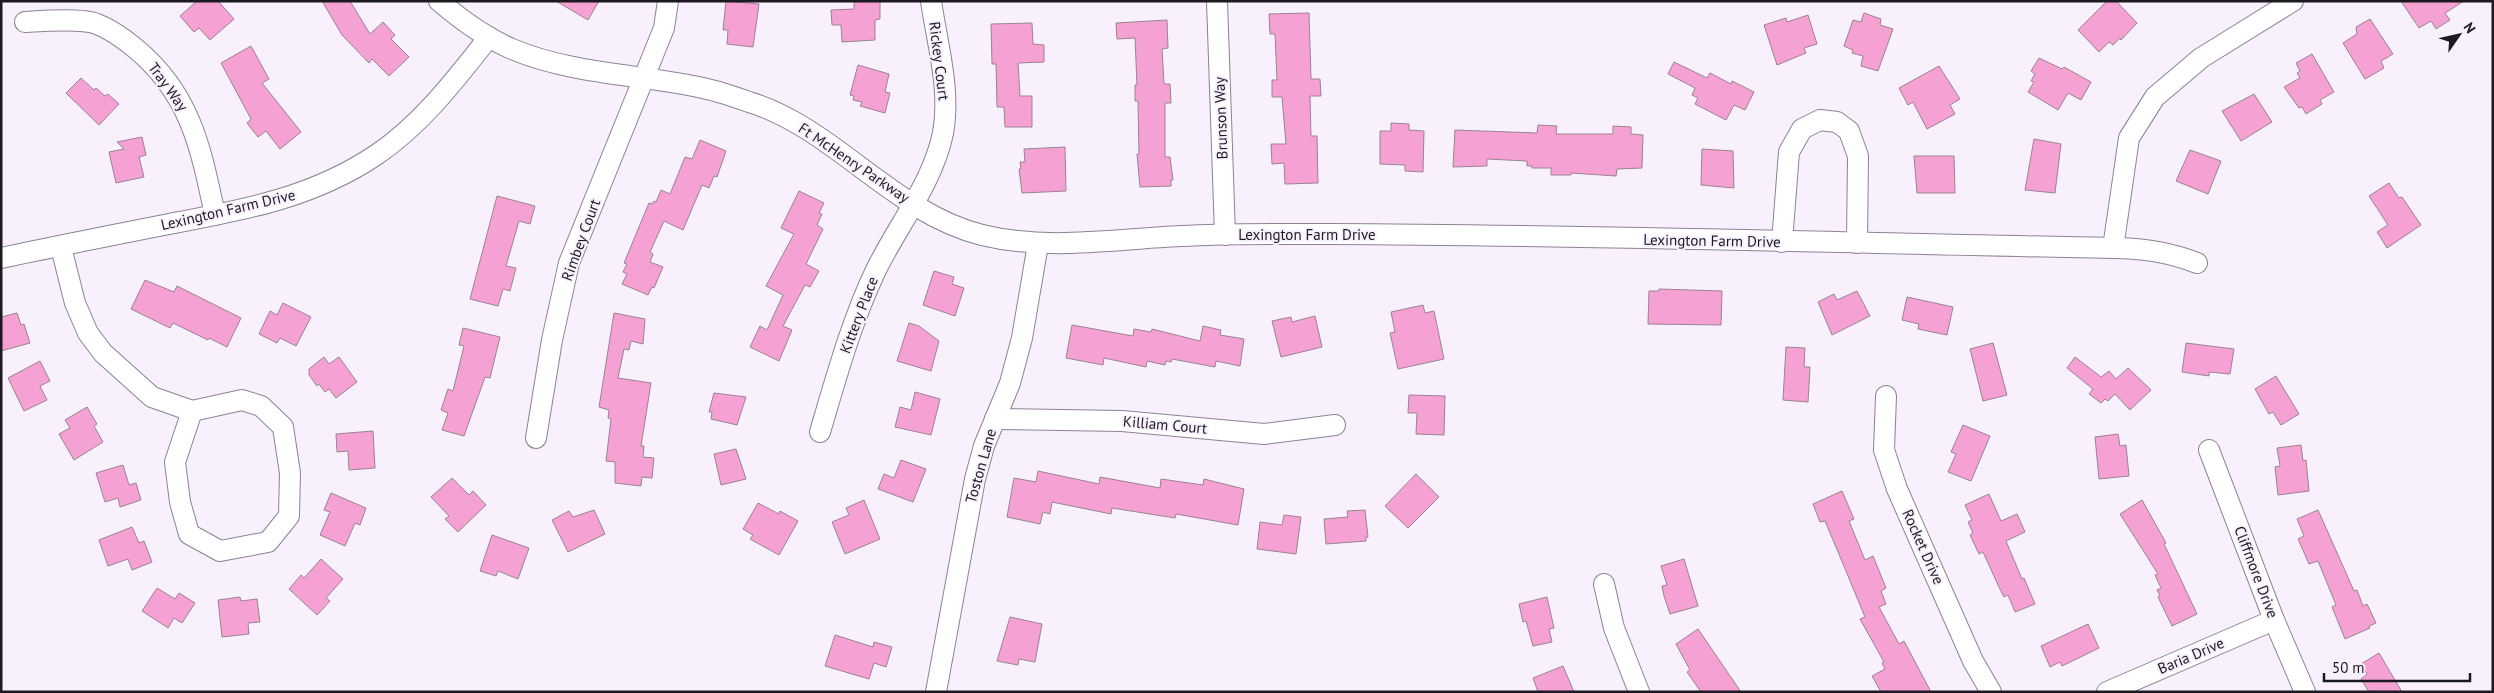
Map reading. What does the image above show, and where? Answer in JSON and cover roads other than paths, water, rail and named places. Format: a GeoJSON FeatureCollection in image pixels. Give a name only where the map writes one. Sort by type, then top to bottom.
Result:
{"type":"FeatureCollection","features":[{"type":"Feature","properties":{"kind":"street","name":"Ft McHenry Parkway"},"geometry":{"type":"LineString","coordinates":[[439,1],[464,22],[489,38],[513,49],[564,66],[706,89],[759,104],[799,126],[912,203],[956,227],[980,234],[1038,244],[1225,235]]}},
{"type":"Feature","properties":{"kind":"street","name":"Rimbey Court"},"geometry":{"type":"LineString","coordinates":[[536,438],[552,340],[570,263],[664,28],[668,1]]}},
{"type":"Feature","properties":{"kind":"street","name":"Rickey Court"},"geometry":{"type":"LineString","coordinates":[[912,203],[937,157],[943,131],[944,86],[931,1]]}},
{"type":"Feature","properties":{"kind":"street","name":"Brunson Way"},"geometry":{"type":"LineString","coordinates":[[1217,1],[1225,235]]}},
{"type":"Feature","properties":{"kind":"street"},"geometry":{"type":"LineString","coordinates":[[2113,248],[2129,138],[2155,97],[2201,58],[2293,1]]}},
{"type":"Feature","properties":{"kind":"street","name":"Tray Way"},"geometry":{"type":"LineString","coordinates":[[25,22],[96,23],[124,39],[148,59],[176,93],[189,116],[201,149],[214,215]]}},
{"type":"Feature","properties":{"kind":"street","name":"Lexington Farm Drive"},"geometry":{"type":"LineString","coordinates":[[1,258],[62,247],[293,197],[340,176],[378,154],[418,120],[489,38]]}},
{"type":"Feature","properties":{"kind":"street"},"geometry":{"type":"LineString","coordinates":[[1782,242],[1789,152],[1802,129],[1820,120],[1837,122],[1849,131],[1858,156],[1857,243]]}},
{"type":"Feature","properties":{"kind":"street","name":"Kittery Place"},"geometry":{"type":"LineString","coordinates":[[820,432],[844,350],[875,272],[912,203]]}},
{"type":"Feature","properties":{"kind":"street","name":"Lexington Farm Drive"},"geometry":{"type":"LineString","coordinates":[[1225,235],[1334,234],[2144,248],[2173,253],[2197,263]]}},
{"type":"Feature","properties":{"kind":"street","name":"Toston Lane"},"geometry":{"type":"LineString","coordinates":[[936,692],[975,479],[995,419],[1010,383],[1022,338],[1038,244]]}},
{"type":"Feature","properties":{"kind":"street"},"geometry":{"type":"LineString","coordinates":[[62,247],[75,302],[88,333],[103,354],[152,397],[192,411],[242,400],[261,406],[283,427],[290,473],[289,516],[268,542],[220,551],[189,534],[180,502],[175,462],[192,411]]}},
{"type":"Feature","properties":{"kind":"street","name":"Rocket Drive"},"geometry":{"type":"LineString","coordinates":[[1886,396],[1884,450],[1898,489],[1973,661],[1991,692]]}},
{"type":"Feature","properties":{"kind":"street","name":"Killiam Court"},"geometry":{"type":"LineString","coordinates":[[995,419],[1122,421],[1264,434],[1335,425]]}},
{"type":"Feature","properties":{"kind":"street","name":"Cliffmore Drive"},"geometry":{"type":"LineString","coordinates":[[2209,450],[2274,620],[2305,692]]}},
{"type":"Feature","properties":{"kind":"street"},"geometry":{"type":"LineString","coordinates":[[1604,584],[1614,628],[1639,692]]}},
{"type":"Feature","properties":{"kind":"street","name":"Baria Drive"},"geometry":{"type":"LineString","coordinates":[[2107,692],[2274,620]]}}]}
